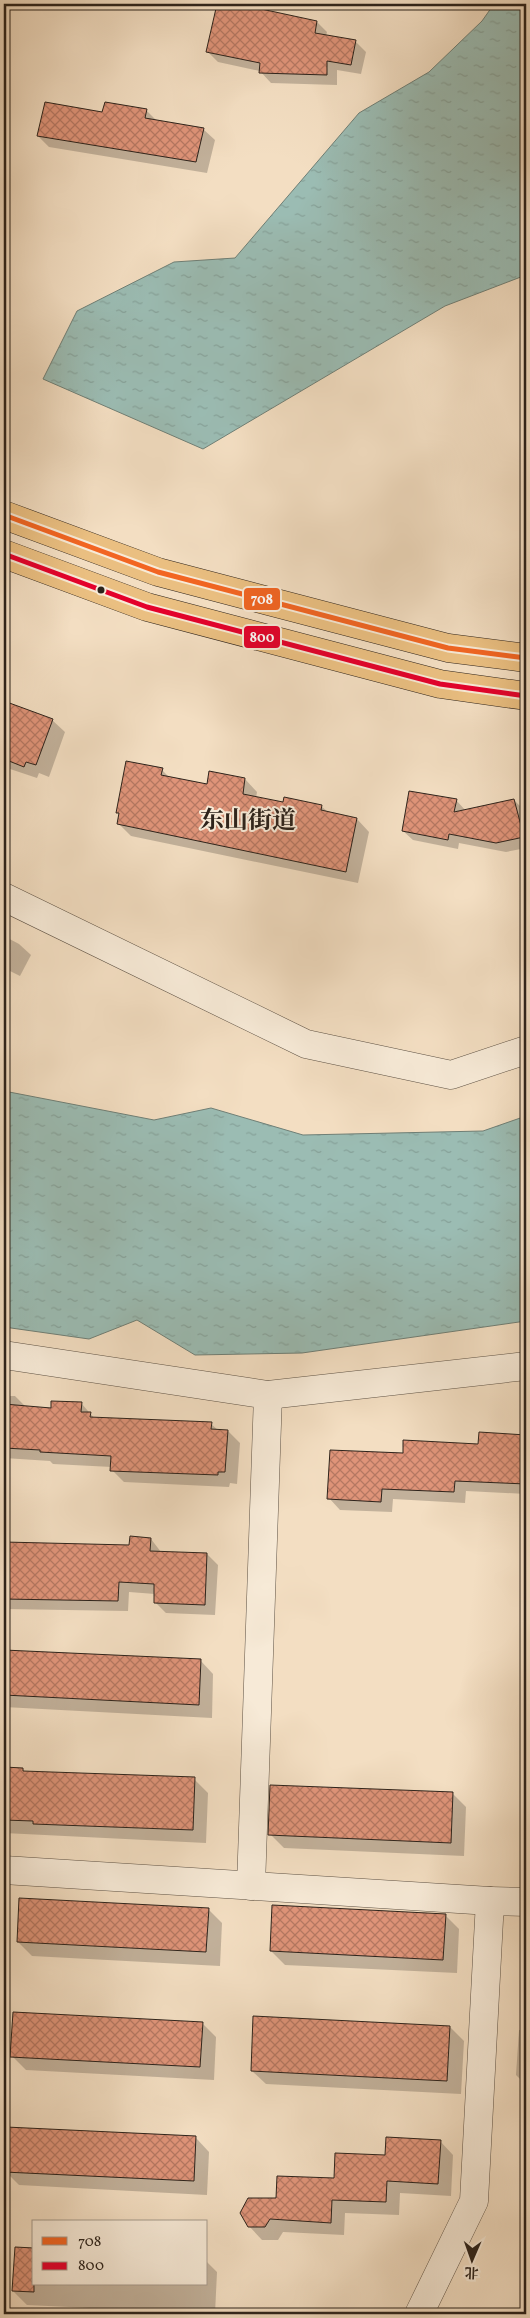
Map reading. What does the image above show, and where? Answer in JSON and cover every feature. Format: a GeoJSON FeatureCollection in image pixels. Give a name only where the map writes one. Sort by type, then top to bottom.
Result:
{"type":"FeatureCollection","features":[{"type":"Feature","properties":{"kind":"main road"},"geometry":{"type":"LineString","coordinates":[[4,515],[158,572],[448,648],[526,658]]}},
{"type":"Feature","properties":{"kind":"main road"},"geometry":{"type":"LineString","coordinates":[[4,554],[147,606],[440,684],[526,696]]}},
{"type":"Feature","properties":{"kind":"street"},"geometry":{"type":"LineString","coordinates":[[4,897],[306,1044],[451,1075],[526,1050]]}},
{"type":"Feature","properties":{"kind":"street"},"geometry":{"type":"LineString","coordinates":[[4,1355],[268,1395],[526,1366]]}},
{"type":"Feature","properties":{"kind":"street"},"geometry":{"type":"LineString","coordinates":[[251,1886],[268,1395]]}},
{"type":"Feature","properties":{"kind":"street"},"geometry":{"type":"LineString","coordinates":[[4,1870],[526,1902]]}},
{"type":"Feature","properties":{"kind":"street"},"geometry":{"type":"LineString","coordinates":[[419,2314],[474,2201],[490,1901]]}},
{"type":"Feature","properties":{"kind":"water"},"geometry":{"type":"Polygon","coordinates":[[[494,4],[526,4],[526,275],[445,306],[203,449],[43,379],[77,311],[174,262],[235,258],[359,113],[429,72],[482,21],[494,4]]]}},
{"type":"Feature","properties":{"kind":"water"},"geometry":{"type":"Polygon","coordinates":[[[4,1091],[154,1120],[211,1108],[303,1135],[483,1131],[526,1116],[526,1321],[302,1353],[195,1355],[137,1320],[89,1339],[4,1327],[4,1091]]]}},
{"type":"Feature","properties":{"kind":"building"},"geometry":{"type":"Polygon","coordinates":[[[217,4],[238,4],[317,21],[315,33],[356,40],[351,65],[327,61],[327,75],[259,73],[260,63],[206,52],[217,4]]]}},
{"type":"Feature","properties":{"kind":"building"},"geometry":{"type":"Polygon","coordinates":[[[45,102],[102,112],[105,102],[147,109],[145,118],[204,128],[196,162],[37,136],[45,102]]]}},
{"type":"Feature","properties":{"kind":"building"},"geometry":{"type":"Polygon","coordinates":[[[4,701],[53,719],[36,765],[26,762],[24,767],[4,759],[4,701]]]}},
{"type":"Feature","properties":{"kind":"building"},"geometry":{"type":"Polygon","coordinates":[[[126,761],[163,768],[161,775],[207,784],[209,771],[245,778],[243,794],[283,802],[284,797],[322,805],[321,810],[357,818],[346,872],[117,824],[119,813],[116,813],[126,761]]]}},
{"type":"Feature","properties":{"kind":"building"},"geometry":{"type":"Polygon","coordinates":[[[409,791],[457,799],[454,812],[514,799],[524,837],[496,843],[449,834],[448,840],[402,831],[409,791]]]}},
{"type":"Feature","properties":{"kind":"building"},"geometry":{"type":"Polygon","coordinates":[[[51,1401],[82,1402],[81,1412],[91,1412],[90,1417],[212,1422],[211,1429],[228,1430],[225,1472],[218,1472],[218,1475],[110,1471],[111,1456],[4,1448],[4,1404],[51,1408],[51,1401]]]}},
{"type":"Feature","properties":{"kind":"building"},"geometry":{"type":"Polygon","coordinates":[[[479,1432],[526,1435],[526,1484],[455,1481],[454,1492],[382,1489],[381,1502],[327,1499],[330,1450],[403,1453],[403,1440],[478,1444],[479,1432]]]}},
{"type":"Feature","properties":{"kind":"building"},"geometry":{"type":"Polygon","coordinates":[[[130,1536],[151,1538],[150,1551],[207,1553],[205,1605],[154,1603],[154,1584],[119,1582],[118,1601],[4,1599],[4,1542],[129,1545],[130,1536]]]}},
{"type":"Feature","properties":{"kind":"building"},"geometry":{"type":"Polygon","coordinates":[[[4,1650],[201,1659],[199,1705],[4,1695],[4,1650]]]}},
{"type":"Feature","properties":{"kind":"building"},"geometry":{"type":"Polygon","coordinates":[[[4,1767],[23,1768],[23,1771],[195,1777],[193,1830],[33,1824],[33,1821],[4,1820],[4,1767]]]}},
{"type":"Feature","properties":{"kind":"building"},"geometry":{"type":"Polygon","coordinates":[[[270,1785],[453,1792],[451,1843],[268,1835],[270,1785]]]}},
{"type":"Feature","properties":{"kind":"building"},"geometry":{"type":"Polygon","coordinates":[[[19,1898],[209,1908],[206,1952],[17,1942],[19,1898]]]}},
{"type":"Feature","properties":{"kind":"building"},"geometry":{"type":"Polygon","coordinates":[[[272,1905],[446,1914],[443,1960],[270,1951],[272,1905]]]}},
{"type":"Feature","properties":{"kind":"building"},"geometry":{"type":"Polygon","coordinates":[[[13,2012],[203,2022],[200,2067],[10,2057],[13,2012]]]}},
{"type":"Feature","properties":{"kind":"building"},"geometry":{"type":"Polygon","coordinates":[[[253,2016],[450,2026],[447,2081],[251,2071],[253,2016]]]}},
{"type":"Feature","properties":{"kind":"building"},"geometry":{"type":"Polygon","coordinates":[[[6,2127],[196,2136],[194,2181],[4,2172],[6,2127]]]}},
{"type":"Feature","properties":{"kind":"building"},"geometry":{"type":"Polygon","coordinates":[[[386,2137],[441,2140],[438,2184],[387,2181],[386,2202],[332,2200],[331,2223],[270,2219],[265,2227],[248,2227],[240,2213],[248,2198],[276,2198],[277,2176],[334,2178],[335,2153],[385,2155],[386,2137]]]}},
{"type":"Feature","properties":{"kind":"building"},"geometry":{"type":"Polygon","coordinates":[[[15,2247],[32,2248],[32,2286],[34,2286],[34,2292],[12,2291],[15,2247]]]}},
{"type":"Feature","properties":{"kind":"transit line","name":"708"},"geometry":{"type":"LineString","coordinates":[[4,515],[158,572],[448,648],[526,658]]}},
{"type":"Feature","properties":{"kind":"transit line","name":"800"},"geometry":{"type":"LineString","coordinates":[[4,554],[147,607],[440,684],[526,696]]}},
{"type":"Feature","properties":{"kind":"district","name":"东山街道"},"geometry":{"type":"Point","coordinates":[248,820]}}]}
